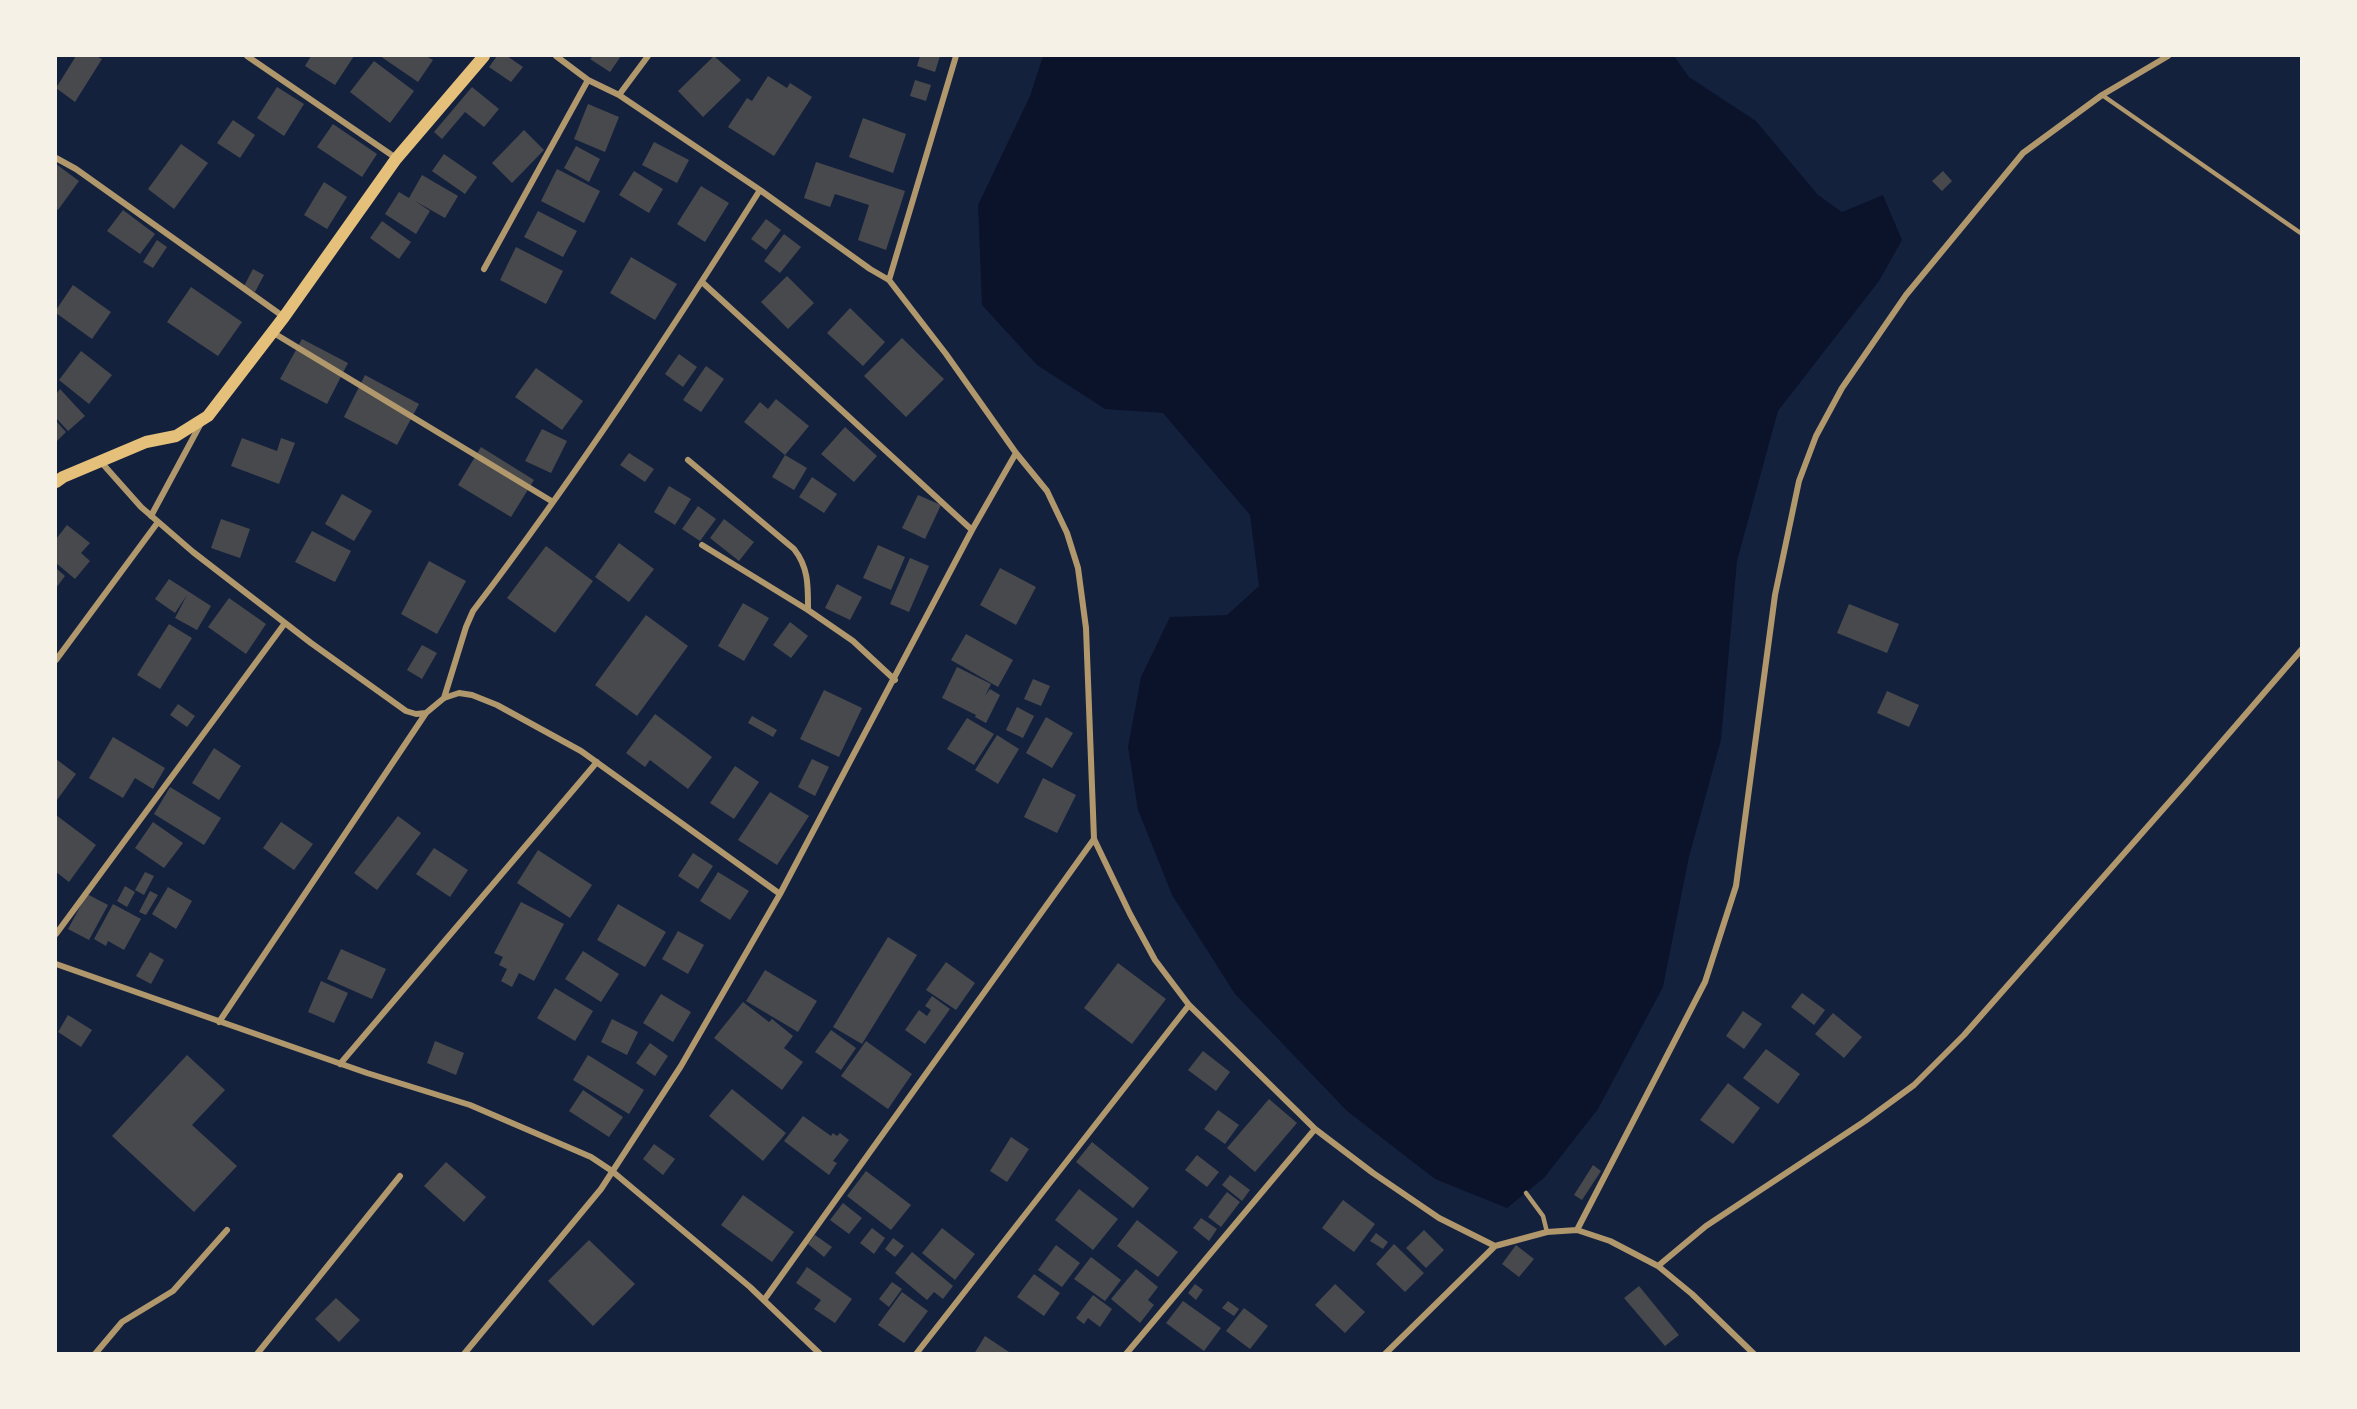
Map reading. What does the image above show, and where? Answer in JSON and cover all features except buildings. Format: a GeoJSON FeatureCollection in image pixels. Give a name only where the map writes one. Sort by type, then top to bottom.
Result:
{"type":"FeatureCollection","features":[{"type":"Feature","properties":{"kind":"main road"},"geometry":{"type":"LineString","coordinates":[[56,482],[146,442],[176,436],[208,416],[284,317],[396,159],[484,56]]}},
{"type":"Feature","properties":{"kind":"street"},"geometry":{"type":"LineString","coordinates":[[247,56],[396,159]]}},
{"type":"Feature","properties":{"kind":"street"},"geometry":{"type":"LineString","coordinates":[[556,56],[588,80],[620,95],[889,280],[946,354],[1016,453],[1047,490],[1067,533],[1078,568],[1086,628],[1094,839],[1155,960],[1189,1005],[1315,1129],[1373,1173],[1439,1218],[1495,1246]]}},
{"type":"Feature","properties":{"kind":"street"},"geometry":{"type":"LineString","coordinates":[[620,95],[648,56]]}},
{"type":"Feature","properties":{"kind":"street"},"geometry":{"type":"LineString","coordinates":[[889,280],[956,56]]}},
{"type":"Feature","properties":{"kind":"street"},"geometry":{"type":"LineString","coordinates":[[1577,1230],[1705,982],[1725,925],[1736,886],[1775,595],[1798,481],[1816,436],[1842,388],[1906,295],[2023,153],[2102,95],[2168,56]]}},
{"type":"Feature","properties":{"kind":"street"},"geometry":{"type":"LineString","coordinates":[[484,269],[588,80]]}},
{"type":"Feature","properties":{"kind":"street"},"geometry":{"type":"LineString","coordinates":[[56,158],[76,169],[284,317]]}},
{"type":"Feature","properties":{"kind":"street"},"geometry":{"type":"LineString","coordinates":[[444,698],[473,611],[553,502],[702,282],[760,190]]}},
{"type":"Feature","properties":{"kind":"street"},"geometry":{"type":"LineString","coordinates":[[702,282],[972,530]]}},
{"type":"Feature","properties":{"kind":"street"},"geometry":{"type":"LineString","coordinates":[[272,332],[553,502]]}},
{"type":"Feature","properties":{"kind":"street"},"geometry":{"type":"LineString","coordinates":[[151,516],[203,419]]}},
{"type":"Feature","properties":{"kind":"street"},"geometry":{"type":"LineString","coordinates":[[464,1353],[601,1189],[681,1066],[780,894],[895,680],[972,530],[1016,453]]}},
{"type":"Feature","properties":{"kind":"street"},"geometry":{"type":"LineString","coordinates":[[688,460],[803,560],[808,581],[808,610]]}},
{"type":"Feature","properties":{"kind":"street"},"geometry":{"type":"LineString","coordinates":[[100,461],[151,516],[193,552],[285,623],[406,711],[416,714],[426,713]]}},
{"type":"Feature","properties":{"kind":"street"},"geometry":{"type":"LineString","coordinates":[[56,660],[158,522]]}},
{"type":"Feature","properties":{"kind":"street"},"geometry":{"type":"LineString","coordinates":[[702,545],[808,610],[852,641],[895,680]]}},
{"type":"Feature","properties":{"kind":"street"},"geometry":{"type":"LineString","coordinates":[[56,934],[285,623]]}},
{"type":"Feature","properties":{"kind":"street"},"geometry":{"type":"LineString","coordinates":[[1658,1266],[1706,1226],[1914,1085],[1964,1035],[2301,649]]}},
{"type":"Feature","properties":{"kind":"street"},"geometry":{"type":"LineString","coordinates":[[219,1022],[426,713],[444,698],[459,693],[472,695],[497,705],[581,751],[780,894]]}},
{"type":"Feature","properties":{"kind":"street"},"geometry":{"type":"LineString","coordinates":[[339,1064],[597,762]]}},
{"type":"Feature","properties":{"kind":"street"},"geometry":{"type":"LineString","coordinates":[[764,1300],[1094,839]]}},
{"type":"Feature","properties":{"kind":"street"},"geometry":{"type":"LineString","coordinates":[[56,964],[339,1064],[470,1105],[591,1157],[612,1171],[764,1300],[820,1353]]}},
{"type":"Feature","properties":{"kind":"street"},"geometry":{"type":"LineString","coordinates":[[916,1353],[1189,1005]]}},
{"type":"Feature","properties":{"kind":"street"},"geometry":{"type":"LineString","coordinates":[[1126,1353],[1315,1129]]}},
{"type":"Feature","properties":{"kind":"street"},"geometry":{"type":"LineString","coordinates":[[257,1353],[400,1176]]}},
{"type":"Feature","properties":{"kind":"street"},"geometry":{"type":"LineString","coordinates":[[95,1353],[122,1322],[173,1290],[227,1230]]}},
{"type":"Feature","properties":{"kind":"street"},"geometry":{"type":"LineString","coordinates":[[1385,1353],[1495,1246],[1547,1232],[1577,1230],[1610,1241],[1658,1266],[1692,1294],[1754,1353]]}},
{"type":"Feature","properties":{"kind":"lane"},"geometry":{"type":"LineString","coordinates":[[2102,95],[2301,234]]}},
{"type":"Feature","properties":{"kind":"lane"},"geometry":{"type":"LineString","coordinates":[[1526,1193],[1543,1216],[1547,1232]]}},
{"type":"Feature","properties":{"kind":"water"},"geometry":{"type":"Polygon","coordinates":[[[1043,56],[1674,56],[1689,77],[1756,121],[1818,195],[1842,212],[1883,195],[1902,240],[1879,281],[1778,411],[1737,561],[1721,740],[1689,857],[1663,987],[1598,1109],[1544,1178],[1507,1208],[1435,1179],[1347,1111],[1235,994],[1172,895],[1138,810],[1128,747],[1141,677],[1170,617],[1227,615],[1259,586],[1250,515],[1163,413],[1105,409],[1037,365],[982,305],[978,205],[1030,96],[1043,56]]]}}]}
